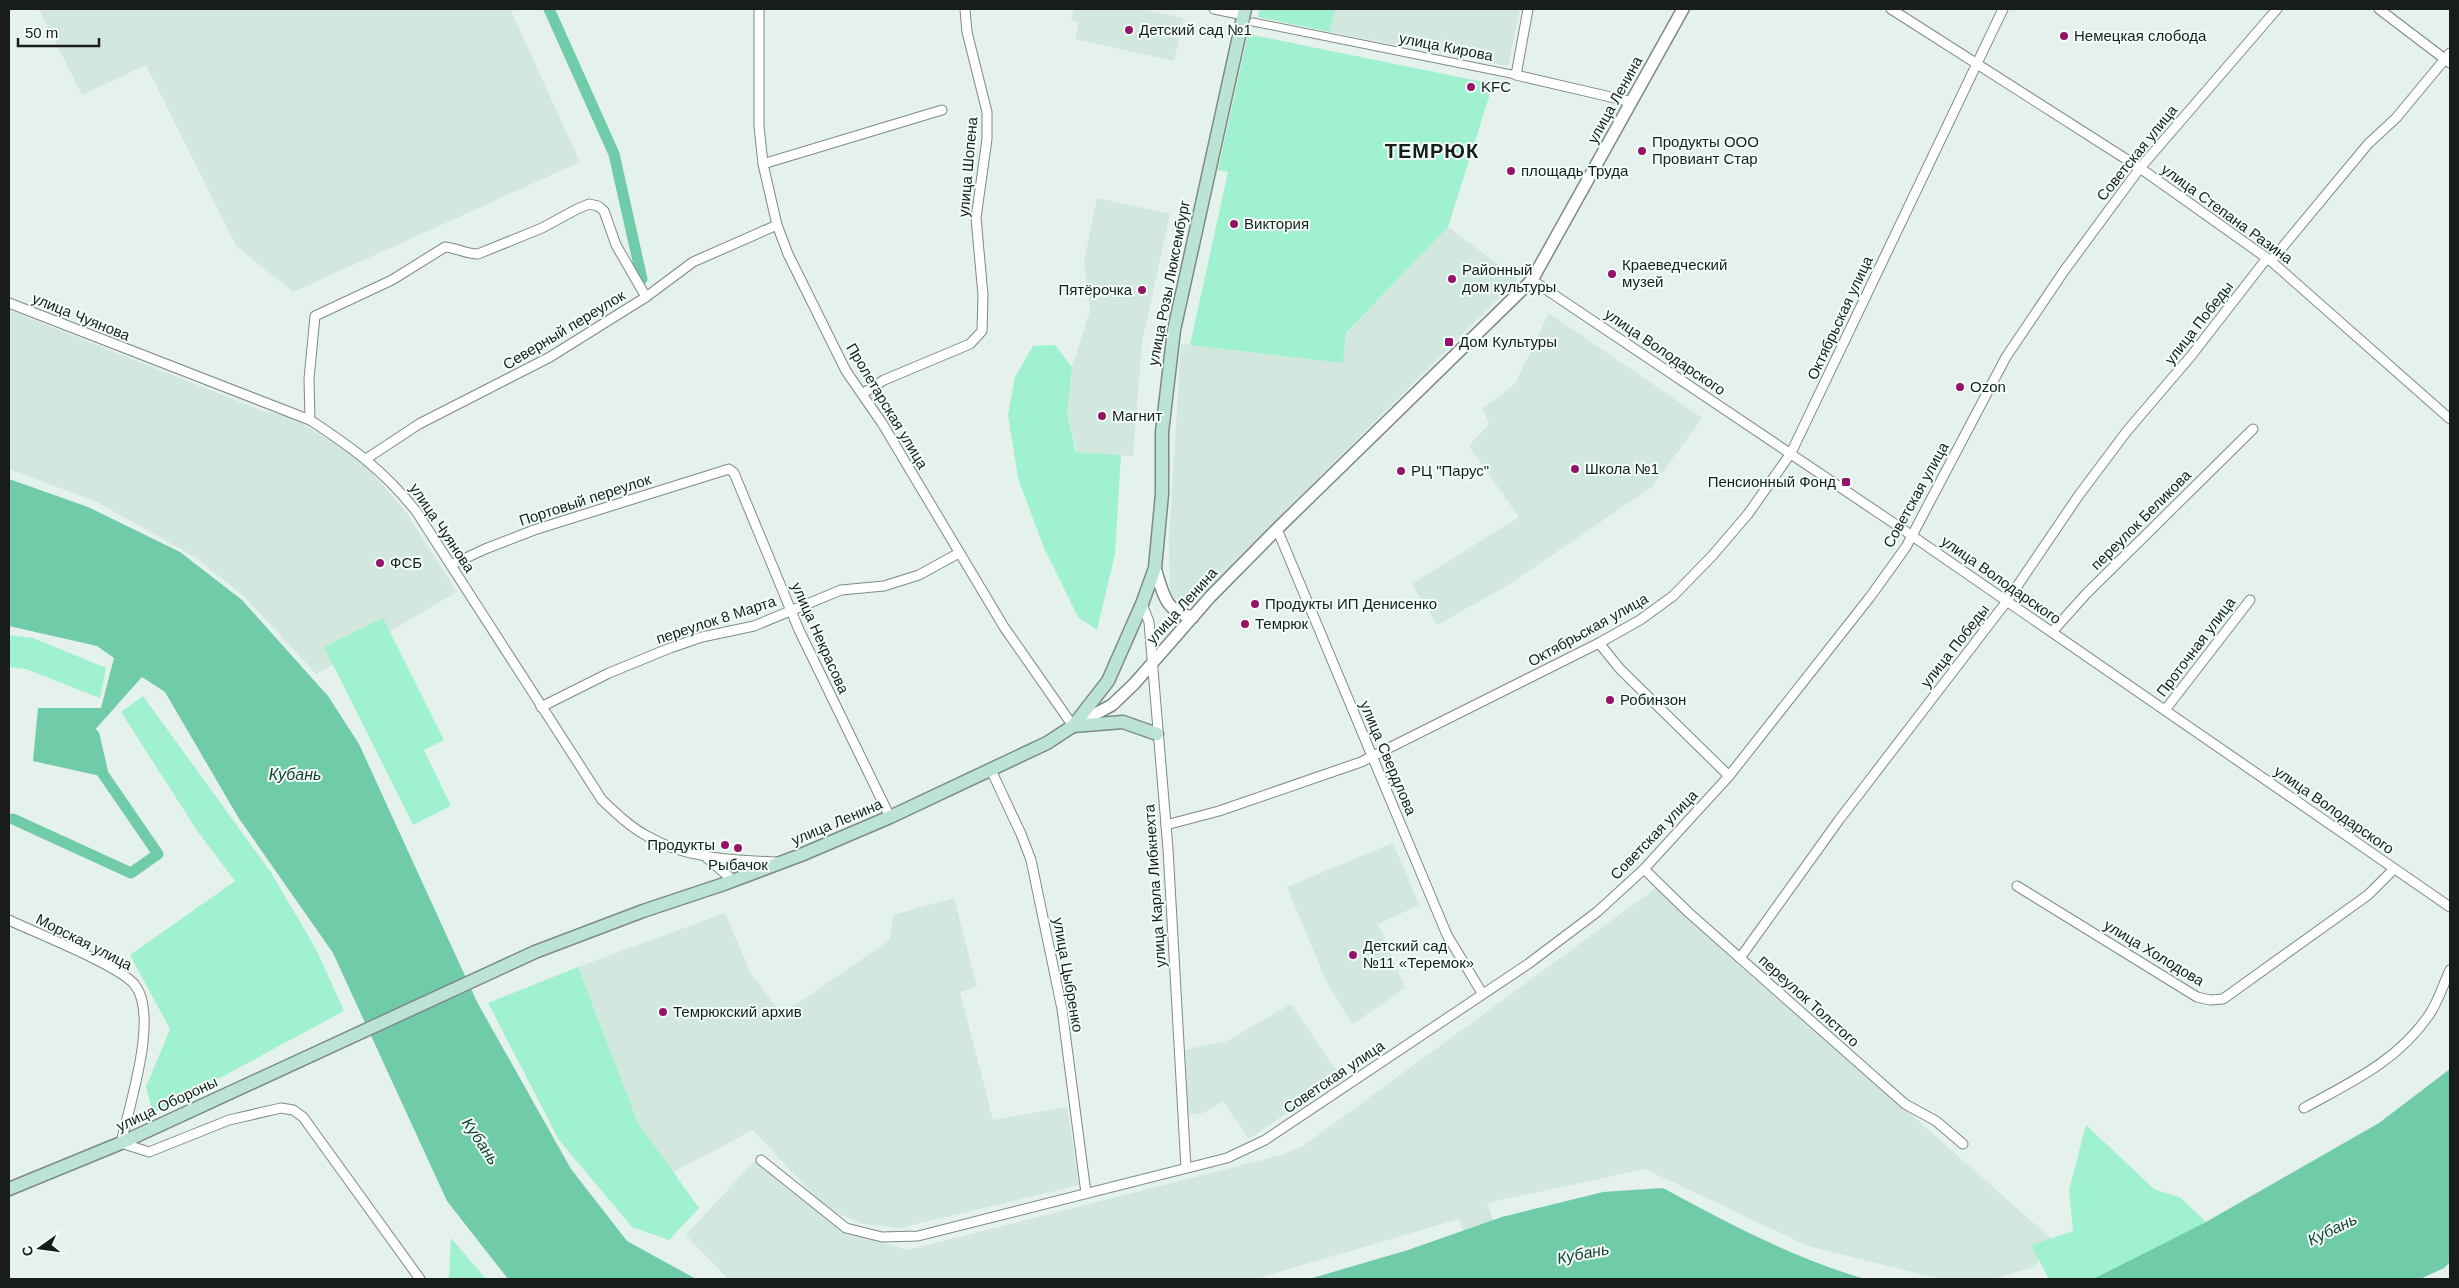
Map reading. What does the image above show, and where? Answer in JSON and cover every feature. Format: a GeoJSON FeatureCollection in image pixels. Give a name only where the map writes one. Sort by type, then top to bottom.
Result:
{"type":"FeatureCollection","features":[{"type":"Feature","properties":{"kind":"main road","name":"улица Розы Люксембург"},"geometry":{"type":"LineString","coordinates":[[1073,726],[1108,681],[1142,604],[1155,568],[1162,494],[1162,432],[1174,330],[1247,15]]}},
{"type":"Feature","properties":{"kind":"main road"},"geometry":{"type":"LineString","coordinates":[[1073,726],[1123,722],[1157,734]]}},
{"type":"Feature","properties":{"kind":"main road","name":"улица Ленина"},"geometry":{"type":"LineString","coordinates":[[500,968],[535,952],[643,911],[734,881],[890,817],[1047,743],[1073,726]]}},
{"type":"Feature","properties":{"kind":"main road","name":"улица Обороны"},"geometry":{"type":"LineString","coordinates":[[9,1189],[121,1143],[500,968]]}},
{"type":"Feature","properties":{"kind":"street","name":"Пролетарская улица"},"geometry":{"type":"LineString","coordinates":[[759,9],[759,126],[763,164],[777,225],[804,288],[846,371],[882,423],[1004,627],[1073,726]]}},
{"type":"Feature","properties":{"kind":"street","name":"улица Шопена"},"geometry":{"type":"LineString","coordinates":[[862,394],[884,380],[970,344],[982,331],[983,295],[976,218],[987,139],[987,112],[966,32],[965,9]]}},
{"type":"Feature","properties":{"kind":"street","name":"улица Кирова"},"geometry":{"type":"LineString","coordinates":[[1214,9],[1632,102]]}},
{"type":"Feature","properties":{"kind":"street"},"geometry":{"type":"LineString","coordinates":[[1516,75],[1528,9]]}},
{"type":"Feature","properties":{"kind":"street","name":"улица Ленина"},"geometry":{"type":"LineString","coordinates":[[1073,726],[1112,705],[1277,529],[1532,280],[1684,9]]}},
{"type":"Feature","properties":{"kind":"street","name":"улица Степана Разина"},"geometry":{"type":"LineString","coordinates":[[1892,9],[2140,168],[2269,259],[2450,418]]}},
{"type":"Feature","properties":{"kind":"street","name":"Октябрьская улица"},"geometry":{"type":"LineString","coordinates":[[1166,825],[1219,811],[1372,757],[1600,643],[1640,620],[1672,596],[1748,514],[1791,453],[2002,9]]}},
{"type":"Feature","properties":{"kind":"street","name":"Советская улица"},"geometry":{"type":"LineString","coordinates":[[761,1160],[846,1228],[882,1237],[918,1236],[1227,1158],[1265,1140],[1528,964],[1596,912],[1644,869],[1729,776],[1870,597],[1913,536],[2006,357],[2064,271],[2140,168],[2276,9]]}},
{"type":"Feature","properties":{"kind":"street"},"geometry":{"type":"LineString","coordinates":[[2379,9],[2449,59]]}},
{"type":"Feature","properties":{"kind":"street","name":"улица Победы"},"geometry":{"type":"LineString","coordinates":[[1740,958],[1839,820],[2007,601],[2079,495],[2127,431],[2191,356],[2269,259],[2368,144],[2396,118],[2449,59]]}},
{"type":"Feature","properties":{"kind":"street"},"geometry":{"type":"LineString","coordinates":[[763,164],[942,110]]}},
{"type":"Feature","properties":{"kind":"street"},"geometry":{"type":"LineString","coordinates":[[310,420],[309,379],[315,316],[392,280],[437,250],[453,248],[469,254],[478,254],[542,228],[577,208],[589,204],[598,206],[604,211],[616,245],[646,297]]}},
{"type":"Feature","properties":{"kind":"street","name":"Северный переулок"},"geometry":{"type":"LineString","coordinates":[[366,459],[419,424],[550,357],[646,297],[692,262],[777,225]]}},
{"type":"Feature","properties":{"kind":"street","name":"улица Володарского"},"geometry":{"type":"LineString","coordinates":[[1532,280],[1913,536],[2450,907]]}},
{"type":"Feature","properties":{"kind":"street","name":"улица Чуянова"},"geometry":{"type":"LineString","coordinates":[[9,303],[225,389],[310,420],[366,459],[400,490],[416,512],[602,800],[647,837],[674,848],[703,856],[732,860],[782,862]]}},
{"type":"Feature","properties":{"kind":"street","name":"переулок Беликова"},"geometry":{"type":"LineString","coordinates":[[2052,632],[2086,594],[2253,429]]}},
{"type":"Feature","properties":{"kind":"street","name":"Портовый переулок"},"geometry":{"type":"LineString","coordinates":[[451,566],[485,548],[534,530],[729,469]]}},
{"type":"Feature","properties":{"kind":"street","name":"улица Некрасова"},"geometry":{"type":"LineString","coordinates":[[729,469],[734,473],[803,638],[890,817]]}},
{"type":"Feature","properties":{"kind":"street","name":"улица Свердлова"},"geometry":{"type":"LineString","coordinates":[[1277,529],[1447,935],[1482,993]]}},
{"type":"Feature","properties":{"kind":"street","name":"переулок 8 Марта"},"geometry":{"type":"LineString","coordinates":[[541,707],[609,673],[670,648],[702,637],[754,626],[841,590],[884,586],[919,574],[958,553]]}},
{"type":"Feature","properties":{"kind":"street"},"geometry":{"type":"LineString","coordinates":[[1155,568],[1164,597],[1171,608],[1181,615],[1193,617]]}},
{"type":"Feature","properties":{"kind":"street","name":"Проточная улица"},"geometry":{"type":"LineString","coordinates":[[2165,710],[2250,600]]}},
{"type":"Feature","properties":{"kind":"street","name":"улица Карла Либкнехта"},"geometry":{"type":"LineString","coordinates":[[1142,604],[1149,622],[1151,664],[1166,825],[1186,1168]]}},
{"type":"Feature","properties":{"kind":"street"},"geometry":{"type":"LineString","coordinates":[[1600,643],[1620,669],[1729,776]]}},
{"type":"Feature","properties":{"kind":"street","name":"улица Цыбренко"},"geometry":{"type":"LineString","coordinates":[[991,770],[1031,860],[1062,1009],[1086,1193]]}},
{"type":"Feature","properties":{"kind":"street","name":"улица Чуянова"},"geometry":{"type":"LineString","coordinates":[[703,856],[719,866],[734,881]]}},
{"type":"Feature","properties":{"kind":"street","name":"переулок Толстого"},"geometry":{"type":"LineString","coordinates":[[1644,869],[1688,912],[1905,1104],[1936,1121],[1963,1144]]}},
{"type":"Feature","properties":{"kind":"street","name":"улица Холодова"},"geometry":{"type":"LineString","coordinates":[[2017,886],[2197,996],[2218,1000],[2223,999],[2368,895],[2394,869]]}},
{"type":"Feature","properties":{"kind":"street","name":"Морская улица"},"geometry":{"type":"LineString","coordinates":[[9,920],[117,971],[134,984],[142,997],[145,1017],[142,1048],[121,1143]]}},
{"type":"Feature","properties":{"kind":"street"},"geometry":{"type":"LineString","coordinates":[[2304,1108],[2376,1068],[2400,1049],[2430,1014],[2450,970]]}},
{"type":"Feature","properties":{"kind":"street"},"geometry":{"type":"LineString","coordinates":[[121,1143],[149,1152],[230,1120],[281,1108],[293,1110],[303,1116],[420,1279]]}},
{"type":"Feature","properties":{"kind":"shaded area"},"geometry":{"type":"Polygon","coordinates":[[[39,9],[510,9],[580,162],[293,292],[236,246],[146,65],[82,95],[39,9]]]}},
{"type":"Feature","properties":{"kind":"shaded area","name":"Детский сад №1"},"geometry":{"type":"Polygon","coordinates":[[[1074,9],[1140,9],[1184,18],[1174,61],[1075,39],[1079,22],[1071,20],[1074,9]]]}},
{"type":"Feature","properties":{"kind":"shaded area"},"geometry":{"type":"Polygon","coordinates":[[[1259,9],[1335,9],[1330,32],[1258,17],[1259,9]]]}},
{"type":"Feature","properties":{"kind":"shaded area"},"geometry":{"type":"Polygon","coordinates":[[[1335,9],[1520,9],[1508,66],[1330,32],[1335,9]]]}},
{"type":"Feature","properties":{"kind":"shaded area"},"geometry":{"type":"Polygon","coordinates":[[[1248,34],[1493,84],[1448,227],[1346,333],[1343,363],[1190,345],[1228,172],[1218,170],[1248,34]]]}},
{"type":"Feature","properties":{"kind":"shaded area"},"geometry":{"type":"Polygon","coordinates":[[[1097,198],[1170,214],[1142,342],[1133,456],[1077,452],[1067,413],[1072,367],[1090,311],[1084,262],[1097,198]]]}},
{"type":"Feature","properties":{"kind":"shaded area"},"geometry":{"type":"Polygon","coordinates":[[[1448,227],[1518,279],[1192,604],[1170,597],[1169,539],[1181,344],[1343,363],[1346,334],[1448,227]]]}},
{"type":"Feature","properties":{"kind":"shaded area"},"geometry":{"type":"Polygon","coordinates":[[[9,310],[263,411],[291,417],[348,451],[373,474],[406,512],[457,592],[316,674],[246,598],[195,557],[97,502],[9,469],[9,310]]]}},
{"type":"Feature","properties":{"kind":"shaded area","name":"Школа №1"},"geometry":{"type":"Polygon","coordinates":[[[1549,313],[1702,418],[1652,487],[1505,587],[1437,625],[1412,584],[1519,517],[1469,446],[1489,424],[1483,408],[1515,384],[1549,313]]]}},
{"type":"Feature","properties":{"kind":"shaded area"},"geometry":{"type":"Polygon","coordinates":[[[1055,345],[1072,367],[1067,413],[1076,452],[1121,455],[1115,554],[1097,630],[1078,617],[1044,548],[1018,478],[1008,415],[1015,377],[1033,346],[1055,345]]]}},
{"type":"Feature","properties":{"kind":"shaded area"},"geometry":{"type":"Polygon","coordinates":[[[383,618],[444,740],[424,750],[451,806],[413,825],[324,647],[383,618]]]}},
{"type":"Feature","properties":{"kind":"shaded area"},"geometry":{"type":"Polygon","coordinates":[[[9,635],[33,638],[106,668],[100,698],[26,669],[9,667],[9,635]]]}},
{"type":"Feature","properties":{"kind":"shaded area"},"geometry":{"type":"Polygon","coordinates":[[[143,696],[270,871],[316,949],[344,1011],[153,1114],[146,1087],[170,1029],[130,955],[235,881],[198,832],[121,712],[143,696]]]}},
{"type":"Feature","properties":{"kind":"shaded area","name":"Детский сад №11 «Теремок»"},"geometry":{"type":"Polygon","coordinates":[[[1393,843],[1419,905],[1378,924],[1405,988],[1353,1024],[1328,985],[1287,887],[1393,843]]]}},
{"type":"Feature","properties":{"kind":"shaded area"},"geometry":{"type":"Polygon","coordinates":[[[1656,888],[1740,966],[2055,1242],[2034,1267],[1991,1279],[1941,1279],[1808,1246],[1645,1169],[1487,1203],[1514,1279],[1481,1279],[1459,1219],[1255,1279],[728,1279],[686,1235],[754,1161],[842,1231],[907,1250],[1282,1155],[1303,1146],[1656,888]]]}},
{"type":"Feature","properties":{"kind":"shaded area"},"geometry":{"type":"Polygon","coordinates":[[[954,898],[977,987],[960,992],[993,1120],[1067,1107],[1079,1185],[900,1228],[863,1224],[836,1213],[815,1197],[753,1130],[673,1172],[638,1123],[578,967],[725,913],[751,974],[782,1014],[890,940],[893,915],[954,898]]]}},
{"type":"Feature","properties":{"kind":"shaded area"},"geometry":{"type":"Polygon","coordinates":[[[578,967],[638,1123],[699,1208],[669,1240],[632,1227],[559,1140],[488,1003],[578,967]]]}},
{"type":"Feature","properties":{"kind":"shaded area"},"geometry":{"type":"Polygon","coordinates":[[[1291,1004],[1340,1076],[1249,1139],[1223,1101],[1203,1113],[1187,1115],[1184,1050],[1227,1041],[1291,1004]]]}},
{"type":"Feature","properties":{"kind":"shaded area"},"geometry":{"type":"Polygon","coordinates":[[[2086,1125],[2154,1189],[2181,1198],[2206,1222],[2093,1279],[2049,1279],[2031,1245],[2073,1231],[2069,1190],[2086,1125]]]}},
{"type":"Feature","properties":{"kind":"shaded area"},"geometry":{"type":"Polygon","coordinates":[[[451,1238],[486,1279],[449,1279],[451,1238]]]}},
{"type":"Feature","properties":{"kind":"water","name":"Кубань"},"geometry":{"type":"Polygon","coordinates":[[[9,479],[88,507],[180,552],[242,600],[328,696],[359,744],[477,1002],[571,1169],[627,1241],[696,1279],[508,1279],[447,1201],[333,953],[238,817],[165,692],[142,677],[93,732],[105,777],[33,761],[38,708],[101,708],[114,658],[97,646],[9,626],[9,479]]]}},
{"type":"Feature","properties":{"kind":"water","name":"Кубань"},"geometry":{"type":"Polygon","coordinates":[[[2450,1069],[2450,1262],[2444,1268],[2420,1279],[2093,1279],[2206,1222],[2379,1123],[2450,1069]]]}},
{"type":"Feature","properties":{"kind":"water","name":"Кубань"},"geometry":{"type":"Polygon","coordinates":[[[1663,1188],[1736,1227],[1787,1250],[1812,1261],[1865,1279],[1309,1279],[1408,1250],[1502,1217],[1603,1192],[1663,1188]]]}},
{"type":"Feature","properties":{"kind":"waterway"},"geometry":{"type":"LineString","coordinates":[[549,9],[614,154],[642,279]]}},
{"type":"Feature","properties":{"kind":"waterway"},"geometry":{"type":"LineString","coordinates":[[13,819],[131,873],[158,854],[103,774],[94,735]]}},
{"type":"Feature","properties":{"kind":"place","name":"Детский сад №1"},"geometry":{"type":"Point","coordinates":[1129,30]}},
{"type":"Feature","properties":{"kind":"place","name":"Немецкая слобода"},"geometry":{"type":"Point","coordinates":[2064,36]}},
{"type":"Feature","properties":{"kind":"place","name":"KFC"},"geometry":{"type":"Point","coordinates":[1471,87]}},
{"type":"Feature","properties":{"kind":"place","name":"Продукты ООО Провиант Стар"},"geometry":{"type":"Point","coordinates":[1642,151]}},
{"type":"Feature","properties":{"kind":"place","name":"площадь Труда"},"geometry":{"type":"Point","coordinates":[1511,171]}},
{"type":"Feature","properties":{"kind":"place","name":"Виктория"},"geometry":{"type":"Point","coordinates":[1234,224]}},
{"type":"Feature","properties":{"kind":"place","name":"Краеведческий музей"},"geometry":{"type":"Point","coordinates":[1612,274]}},
{"type":"Feature","properties":{"kind":"place","name":"Районный дом культуры"},"geometry":{"type":"Point","coordinates":[1452,279]}},
{"type":"Feature","properties":{"kind":"place","name":"Пятёрочка"},"geometry":{"type":"Point","coordinates":[1142,290]}},
{"type":"Feature","properties":{"kind":"place","name":"Дом Культуры"},"geometry":{"type":"Point","coordinates":[1449,342]}},
{"type":"Feature","properties":{"kind":"place","name":"Ozon"},"geometry":{"type":"Point","coordinates":[1960,387]}},
{"type":"Feature","properties":{"kind":"place","name":"Магнит"},"geometry":{"type":"Point","coordinates":[1102,416]}},
{"type":"Feature","properties":{"kind":"place","name":"Школа №1"},"geometry":{"type":"Point","coordinates":[1575,469]}},
{"type":"Feature","properties":{"kind":"place","name":"РЦ \"Парус\""},"geometry":{"type":"Point","coordinates":[1401,471]}},
{"type":"Feature","properties":{"kind":"place","name":"Пенсионный Фонд"},"geometry":{"type":"Point","coordinates":[1846,482]}},
{"type":"Feature","properties":{"kind":"place","name":"ФСБ"},"geometry":{"type":"Point","coordinates":[380,563]}},
{"type":"Feature","properties":{"kind":"place","name":"Продукты ИП Денисенко"},"geometry":{"type":"Point","coordinates":[1255,604]}},
{"type":"Feature","properties":{"kind":"place","name":"Темрюк"},"geometry":{"type":"Point","coordinates":[1245,624]}},
{"type":"Feature","properties":{"kind":"place","name":"Робинзон"},"geometry":{"type":"Point","coordinates":[1610,700]}},
{"type":"Feature","properties":{"kind":"place","name":"Продукты"},"geometry":{"type":"Point","coordinates":[725,845]}},
{"type":"Feature","properties":{"kind":"place","name":"Рыбачок"},"geometry":{"type":"Point","coordinates":[738,848]}},
{"type":"Feature","properties":{"kind":"place","name":"Детский сад №11 «Теремок»"},"geometry":{"type":"Point","coordinates":[1353,955]}},
{"type":"Feature","properties":{"kind":"place","name":"Темрюкский архив"},"geometry":{"type":"Point","coordinates":[663,1012]}},
{"type":"Feature","properties":{"kind":"district","name":"ТЕМРЮК"},"geometry":{"type":"Point","coordinates":[1432,151]}}]}
